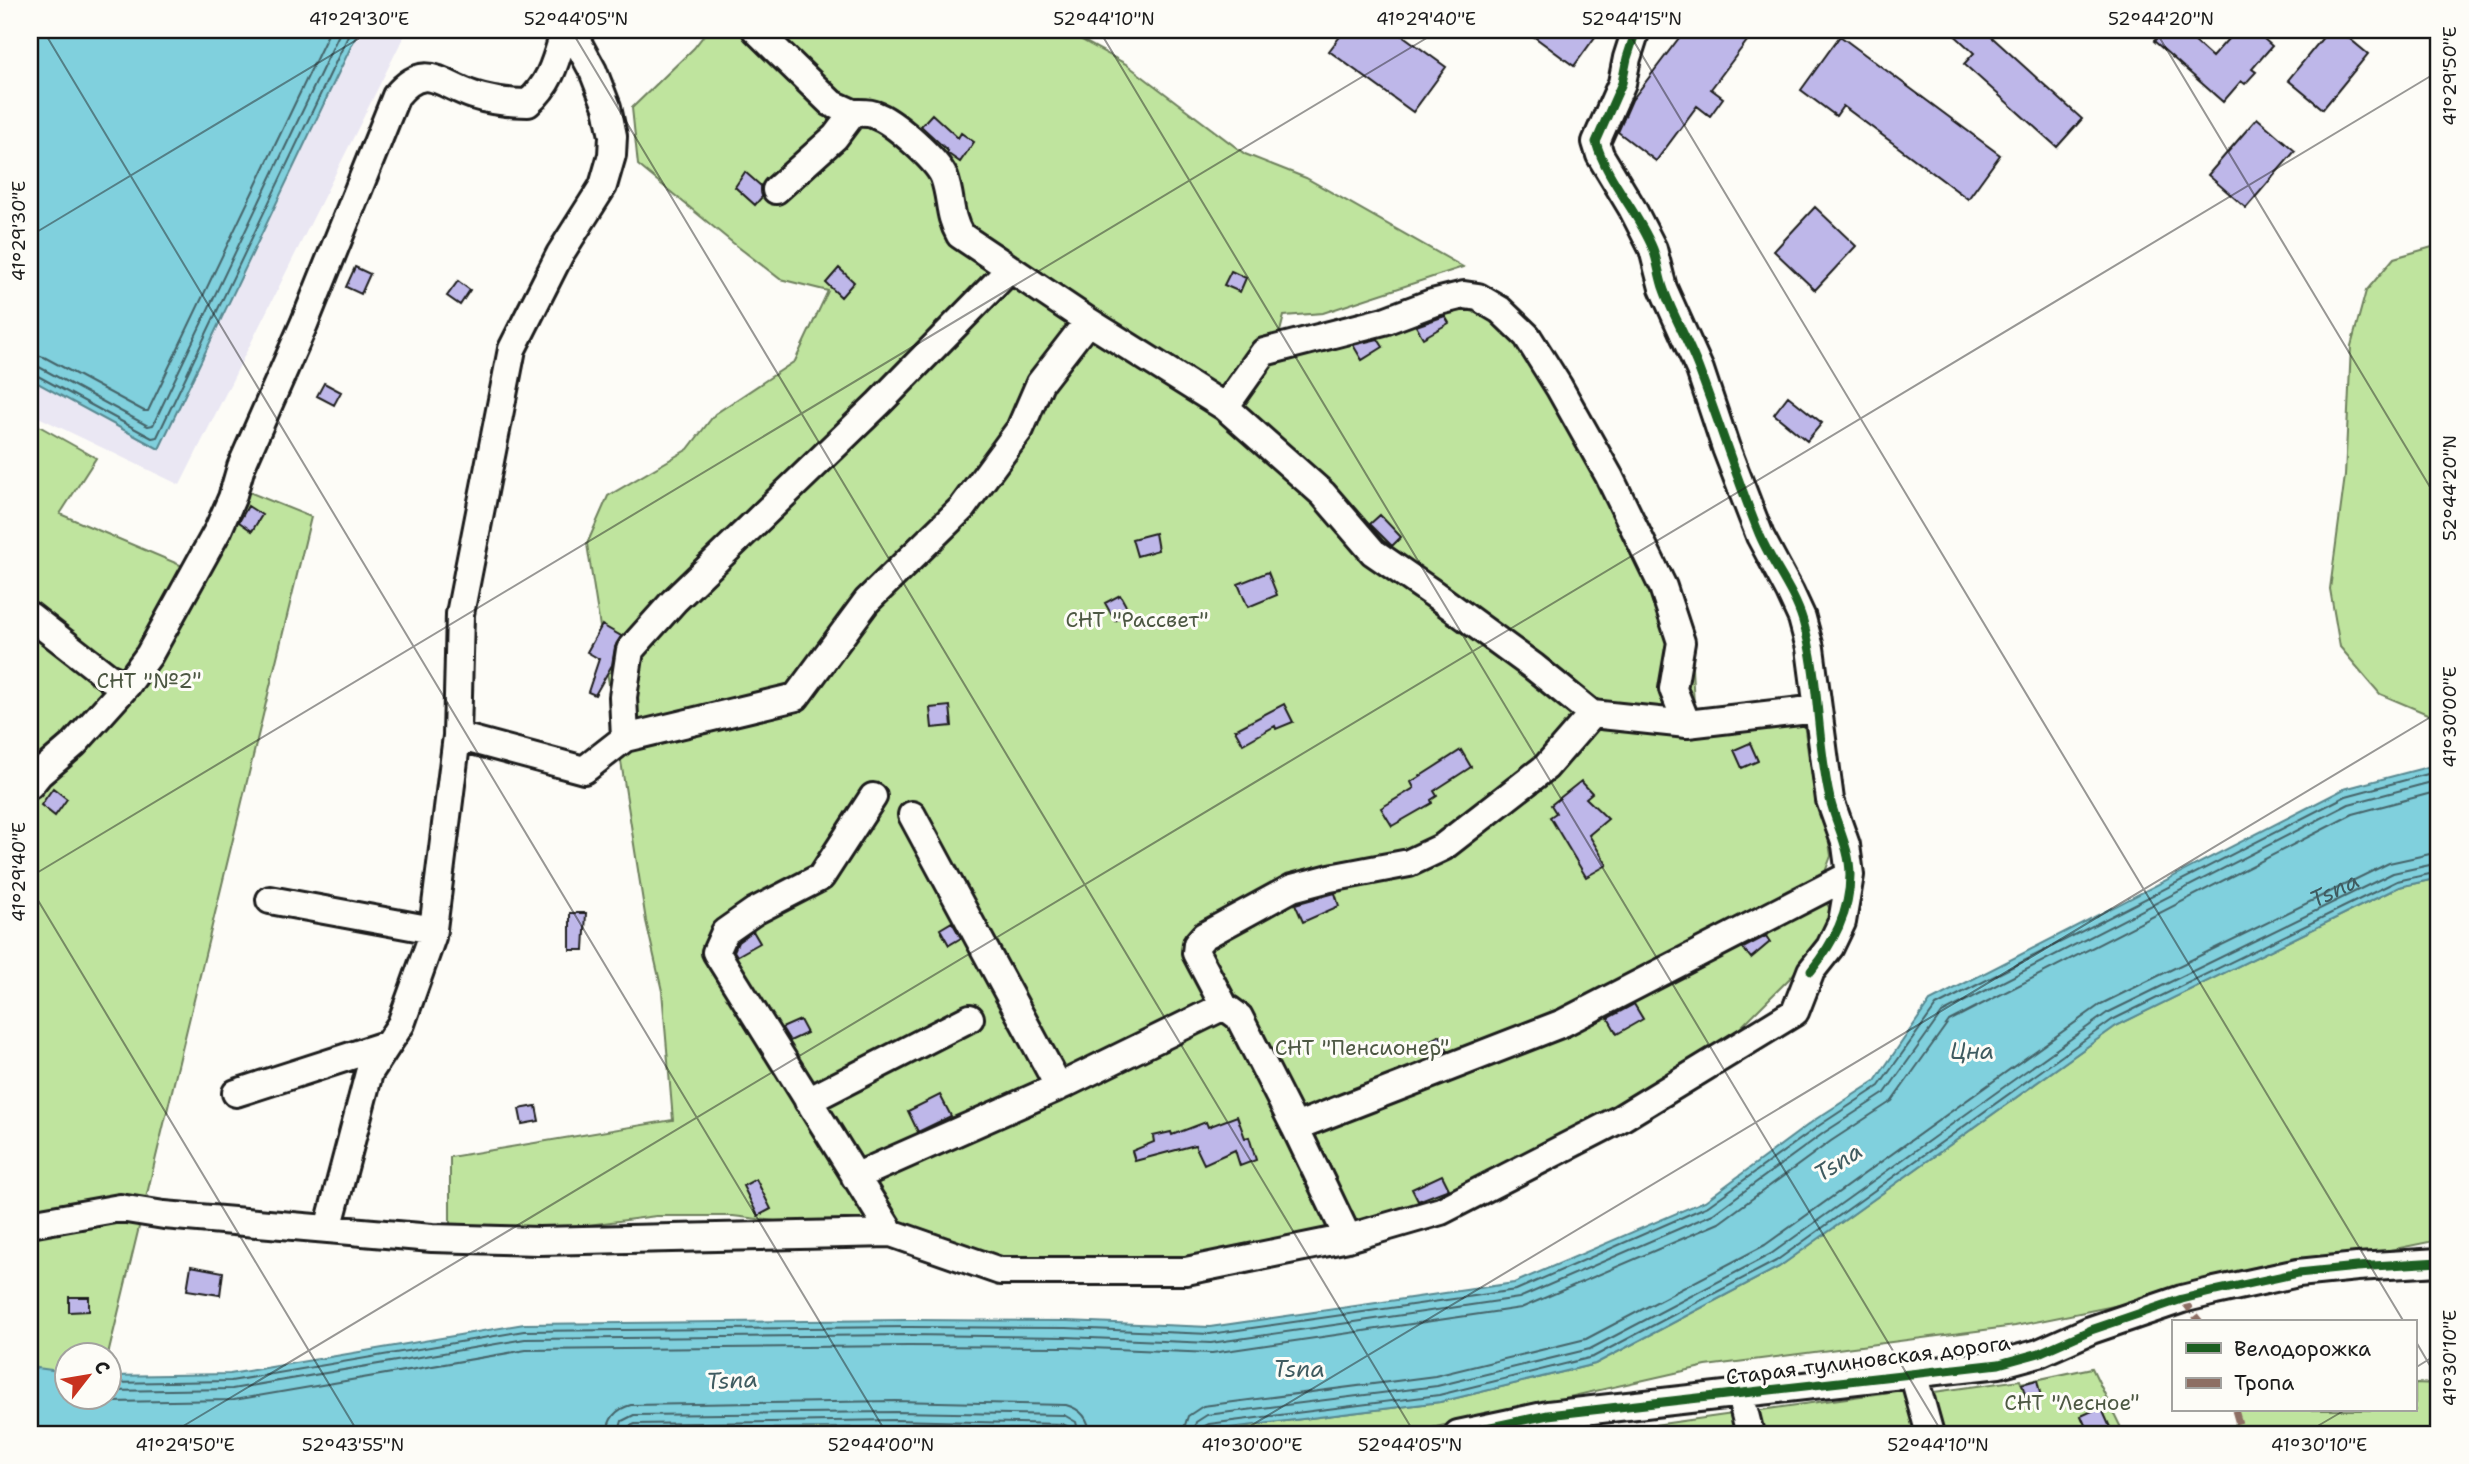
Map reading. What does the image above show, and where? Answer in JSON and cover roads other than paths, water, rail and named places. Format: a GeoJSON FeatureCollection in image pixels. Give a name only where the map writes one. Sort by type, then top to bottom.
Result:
{"type":"FeatureCollection","features":[{"type":"Feature","properties":{"kind":"street"},"geometry":{"type":"LineString","coordinates":[[30,785],[74,744],[127,685],[149,654],[218,530],[232,498],[241,467],[304,324],[396,96],[408,82],[421,77],[439,79],[473,95],[504,103],[528,103],[542,90],[550,76],[565,30]]}},
{"type":"Feature","properties":{"kind":"street"},"geometry":{"type":"LineString","coordinates":[[328,1229],[369,1073],[401,1024],[433,930],[457,736],[460,614],[512,349],[561,254],[603,186],[612,156],[613,135],[607,107],[593,71],[571,30]]}},
{"type":"Feature","properties":{"kind":"street"},"geometry":{"type":"LineString","coordinates":[[756,30],[831,103],[853,113],[873,114],[885,120],[897,127],[924,153],[943,174],[951,219],[960,235],[1088,321],[1225,407],[1323,494],[1373,552],[1434,593],[1592,714],[1687,724],[1818,709]]}},
{"type":"Feature","properties":{"kind":"street"},"geometry":{"type":"LineString","coordinates":[[30,1224],[120,1208],[164,1215],[432,1238],[539,1241],[891,1233],[1000,1271],[1186,1271],[1348,1238],[1441,1211],[1618,1120],[1795,1012],[1811,971],[1829,947],[1842,922],[1850,875],[1846,845],[1830,800],[1812,660],[1802,618],[1776,562],[1760,536],[1699,370],[1663,288],[1653,250],[1633,208],[1600,155],[1596,142],[1622,83],[1636,30]]}},
{"type":"Feature","properties":{"kind":"street"},"geometry":{"type":"LineString","coordinates":[[776,190],[835,137],[853,113]]}},
{"type":"Feature","properties":{"kind":"street"},"geometry":{"type":"LineString","coordinates":[[625,737],[623,697],[630,650],[674,601],[879,403],[1010,269]]}},
{"type":"Feature","properties":{"kind":"street"},"geometry":{"type":"LineString","coordinates":[[1225,407],[1264,352],[1384,321],[1432,303],[1464,295],[1478,297],[1500,310],[1527,336],[1559,387],[1609,476],[1663,587],[1681,642],[1673,689],[1687,724]]}},
{"type":"Feature","properties":{"kind":"street"},"geometry":{"type":"LineString","coordinates":[[457,736],[583,770],[625,737],[796,697],[867,601],[962,508],[1020,429],[1040,383],[1088,321]]}},
{"type":"Feature","properties":{"kind":"street"},"geometry":{"type":"LineString","coordinates":[[30,617],[108,677],[127,685]]}},
{"type":"Feature","properties":{"kind":"street"},"geometry":{"type":"LineString","coordinates":[[1348,1238],[1239,1017],[1224,1006],[1196,953],[1197,944],[1204,936],[1292,888],[1409,863],[1443,847],[1546,767],[1592,714]]}},
{"type":"Feature","properties":{"kind":"street"},"geometry":{"type":"LineString","coordinates":[[873,797],[821,877],[754,911],[725,932],[716,952],[891,1233]]}},
{"type":"Feature","properties":{"kind":"street"},"geometry":{"type":"LineString","coordinates":[[912,815],[1059,1087]]}},
{"type":"Feature","properties":{"kind":"street"},"geometry":{"type":"LineString","coordinates":[[1295,1127],[1563,1024],[1850,875]]}},
{"type":"Feature","properties":{"kind":"street"},"geometry":{"type":"LineString","coordinates":[[270,900],[433,930]]}},
{"type":"Feature","properties":{"kind":"street"},"geometry":{"type":"LineString","coordinates":[[855,1177],[1059,1087],[1224,1006]]}},
{"type":"Feature","properties":{"kind":"street"},"geometry":{"type":"LineString","coordinates":[[808,1101],[970,1018]]}},
{"type":"Feature","properties":{"kind":"street"},"geometry":{"type":"LineString","coordinates":[[236,1093],[388,1044]]}},
{"type":"Feature","properties":{"kind":"street","name":"Старая тулиновская дорога"},"geometry":{"type":"LineString","coordinates":[[1458,1434],[1548,1415],[1999,1364],[2039,1353],[2091,1331],[2182,1299],[2298,1273],[2357,1266],[2439,1262]]}},
{"type":"Feature","properties":{"kind":"street"},"geometry":{"type":"LineString","coordinates":[[1913,1373],[1930,1434]]}},
{"type":"Feature","properties":{"kind":"street"},"geometry":{"type":"LineString","coordinates":[[1740,1394],[1750,1434]]}},
{"type":"Feature","properties":{"kind":"water"},"geometry":{"type":"Polygon","coordinates":[[[30,30],[359,30],[159,449],[30,379],[30,30]]]}},
{"type":"Feature","properties":{"kind":"water","name":"Цна"},"geometry":{"type":"Polygon","coordinates":[[[2439,764],[2439,878],[2399,887],[2116,1026],[1779,1267],[1595,1364],[1440,1402],[1190,1433],[895,1427],[602,1431],[580,1434],[30,1434],[30,1367],[52,1370],[52,1412],[122,1412],[122,1376],[230,1374],[524,1324],[909,1320],[1067,1321],[1210,1327],[1514,1283],[1705,1201],[1816,1119],[1875,1081],[1930,1001],[2344,789],[2439,764]]]}},
{"type":"Feature","properties":{"kind":"park label","name":"СНТ \"Рассвет\""},"geometry":{"type":"Point","coordinates":[1137,620]}},
{"type":"Feature","properties":{"kind":"park label","name":"СНТ \"№2\""},"geometry":{"type":"Point","coordinates":[149,681]}},
{"type":"Feature","properties":{"kind":"park label","name":"СНТ \"Пенсионер\""},"geometry":{"type":"Point","coordinates":[1362,1048]}},
{"type":"Feature","properties":{"kind":"park label","name":"СНТ \"Лесное\""},"geometry":{"type":"Point","coordinates":[2072,1403]}},
{"type":"Feature","properties":{"kind":"water label","name":"Tsna"},"geometry":{"type":"Point","coordinates":[2333,888]}},
{"type":"Feature","properties":{"kind":"water label","name":"Tsna"},"geometry":{"type":"Point","coordinates":[1838,1162]}},
{"type":"Feature","properties":{"kind":"water label","name":"Tsna"},"geometry":{"type":"Point","coordinates":[1299,1369]}},
{"type":"Feature","properties":{"kind":"water label","name":"Tsna"},"geometry":{"type":"Point","coordinates":[732,1380]}}]}
